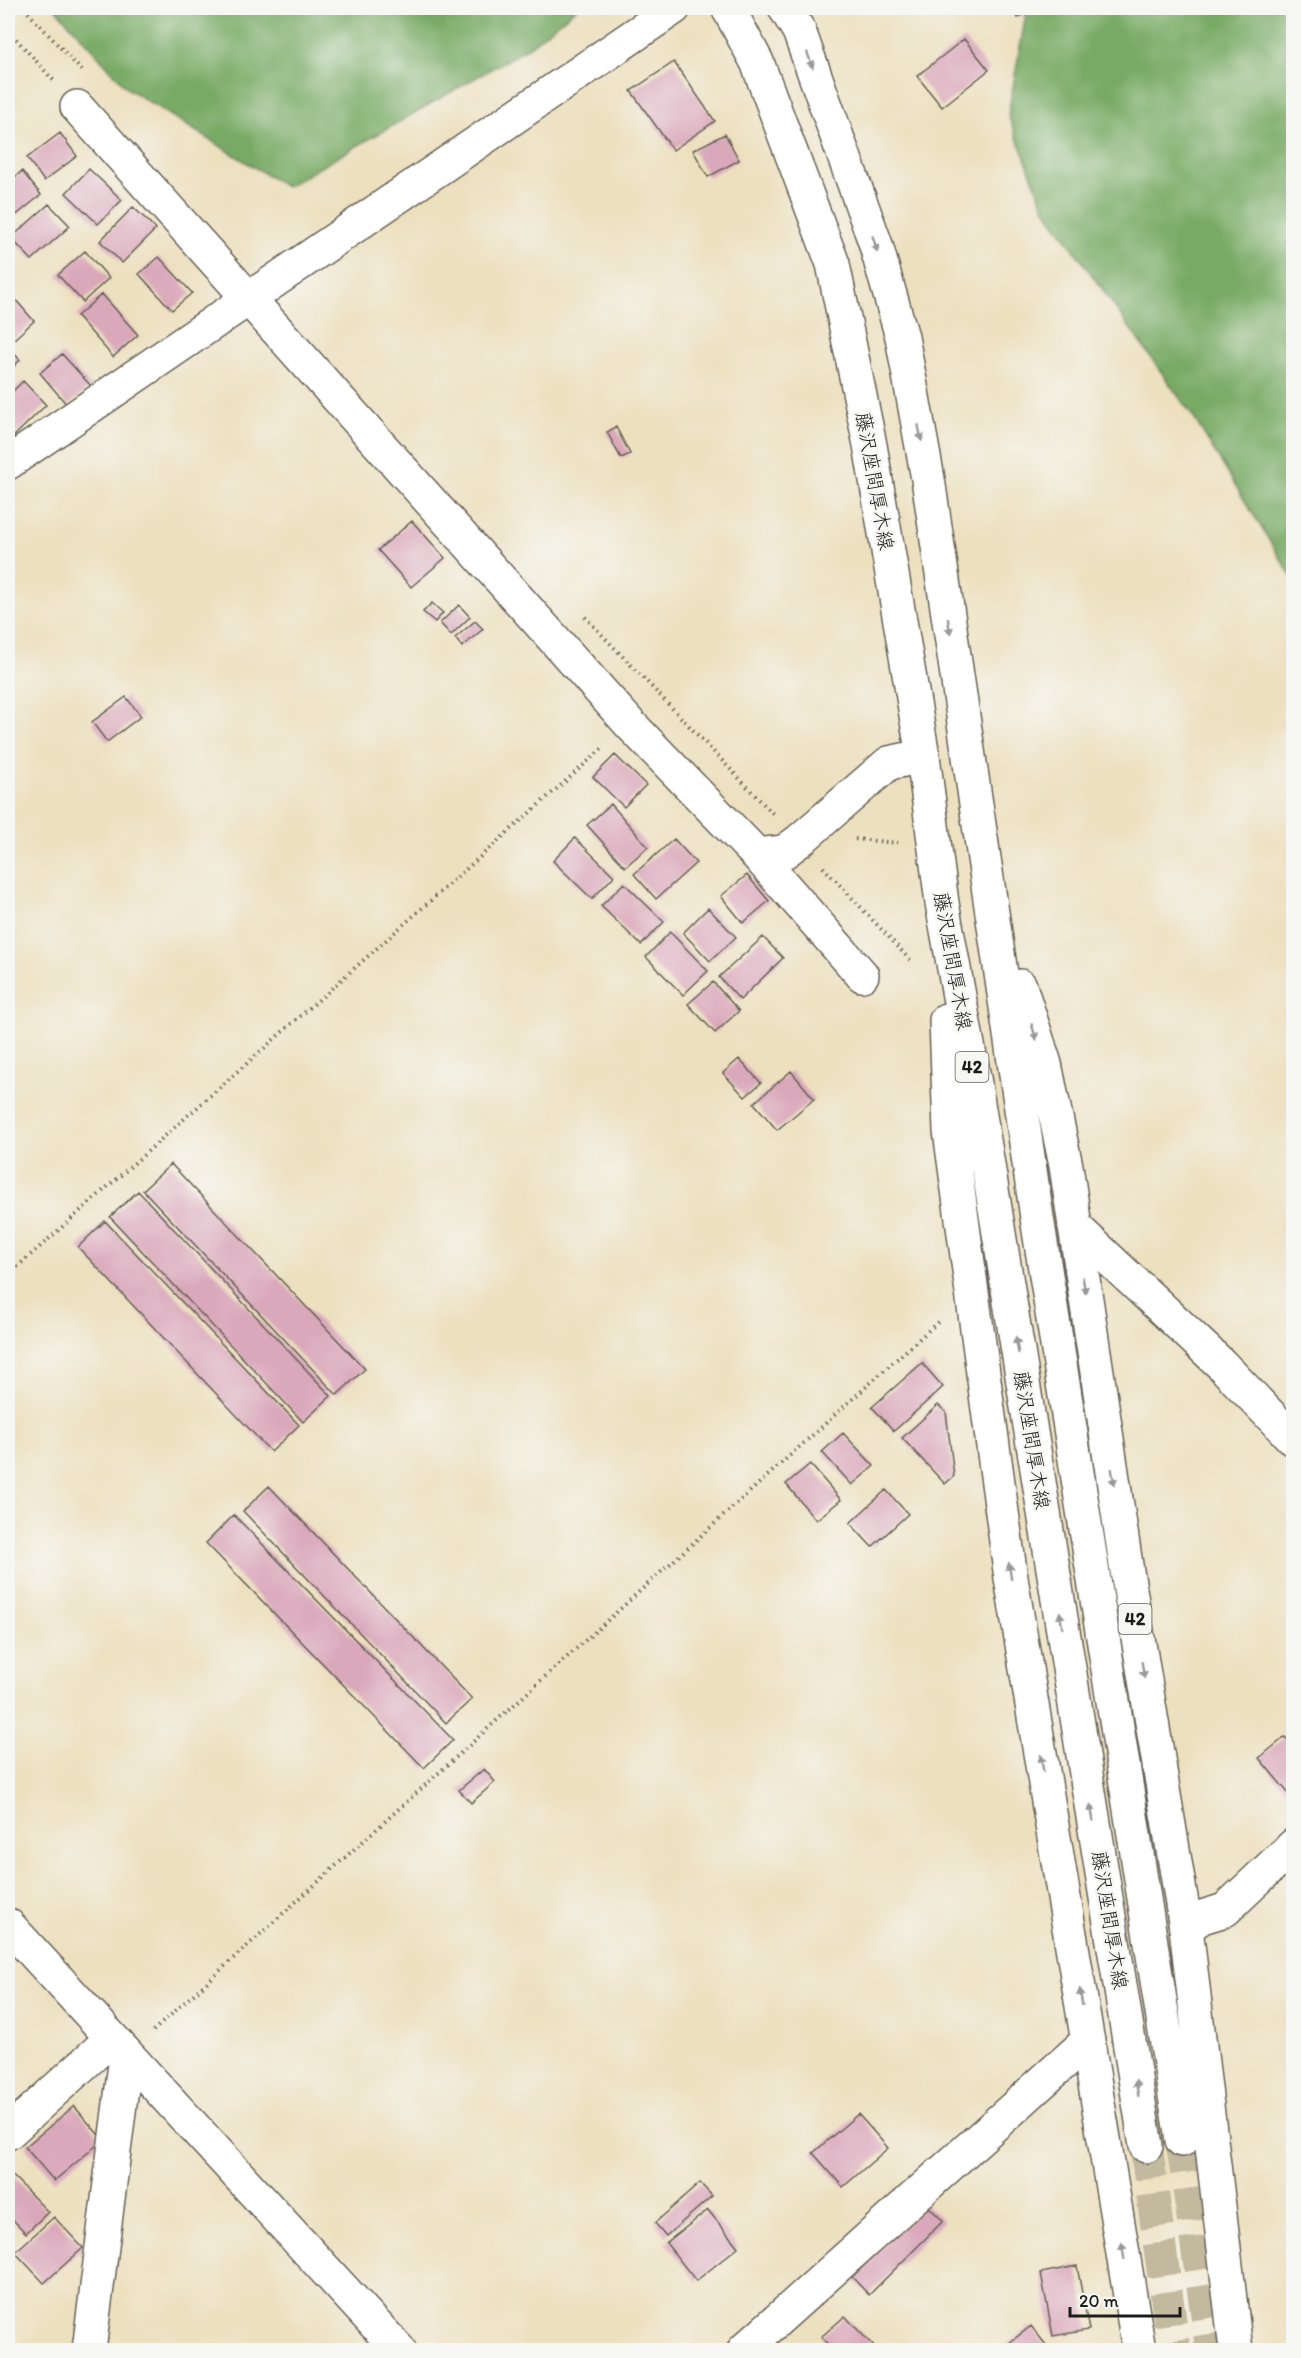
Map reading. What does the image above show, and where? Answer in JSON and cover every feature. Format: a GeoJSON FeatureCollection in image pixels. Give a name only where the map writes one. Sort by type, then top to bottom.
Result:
{"type":"FeatureCollection","features":[{"type":"Feature","properties":{"kind":"main road"},"geometry":{"type":"LineString","coordinates":[[8,463],[249,296],[674,8]]}},
{"type":"Feature","properties":{"kind":"main road","name":"藤沢座間厚木線"},"geometry":{"type":"LineString","coordinates":[[728,8],[757,62],[833,264],[870,445],[923,756],[942,903],[974,1078],[1146,2146]]}},
{"type":"Feature","properties":{"kind":"main road","name":"藤沢座間厚木線"},"geometry":{"type":"LineString","coordinates":[[785,8],[799,32],[875,242],[902,337],[928,479],[1036,1212],[1182,2140]]}},
{"type":"Feature","properties":{"kind":"main road"},"geometry":{"type":"LineString","coordinates":[[77,107],[249,296],[630,724],[757,855],[862,975]]}},
{"type":"Feature","properties":{"kind":"main road"},"geometry":{"type":"LineString","coordinates":[[757,855],[784,852],[889,762],[923,756]]}},
{"type":"Feature","properties":{"kind":"main road","name":"42"},"geometry":{"type":"LineString","coordinates":[[991,896],[1044,1064],[1066,1166],[1126,1565],[1186,1928],[1236,2350]]}},
{"type":"Feature","properties":{"kind":"main road","name":"42"},"geometry":{"type":"LineString","coordinates":[[942,903],[950,1131],[1011,1578],[1139,2350]]}},
{"type":"Feature","properties":{"kind":"main road"},"geometry":{"type":"LineString","coordinates":[[1075,1227],[1221,1364],[1293,1440]]}},
{"type":"Feature","properties":{"kind":"main road"},"geometry":{"type":"LineString","coordinates":[[1186,1928],[1202,1917],[1225,1910],[1293,1845]]}},
{"type":"Feature","properties":{"kind":"main road"},"geometry":{"type":"LineString","coordinates":[[8,1925],[399,2350]]}},
{"type":"Feature","properties":{"kind":"main road"},"geometry":{"type":"LineString","coordinates":[[744,2350],[1088,2041]]}},
{"type":"Feature","properties":{"kind":"main road"},"geometry":{"type":"LineString","coordinates":[[8,2133],[118,2047]]}},
{"type":"Feature","properties":{"kind":"main road"},"geometry":{"type":"LineString","coordinates":[[90,2350],[118,2047]]}},
{"type":"Feature","properties":{"kind":"path"},"geometry":{"type":"LineString","coordinates":[[24,8],[75,63]]}},
{"type":"Feature","properties":{"kind":"path"},"geometry":{"type":"LineString","coordinates":[[8,30],[77,107]]}},
{"type":"Feature","properties":{"kind":"path"},"geometry":{"type":"LineString","coordinates":[[8,1275],[630,724]]}},
{"type":"Feature","properties":{"kind":"path"},"geometry":{"type":"LineString","coordinates":[[845,838],[898,843]]}},
{"type":"Feature","properties":{"kind":"path"},"geometry":{"type":"LineString","coordinates":[[799,841],[913,963]]}},
{"type":"Feature","properties":{"kind":"path"},"geometry":{"type":"LineString","coordinates":[[118,2047],[972,1291]]}},
{"type":"Feature","properties":{"kind":"green space"},"geometry":{"type":"Polygon","coordinates":[[[55,8],[577,8],[526,49],[286,187],[128,89],[55,8]]]}},
{"type":"Feature","properties":{"kind":"green space"},"geometry":{"type":"Polygon","coordinates":[[[1027,8],[1293,8],[1293,579],[1194,418],[1045,209],[1008,115],[1027,8]]]}},
{"type":"Feature","properties":{"kind":"building"},"geometry":{"type":"Polygon","coordinates":[[[1010,8],[1032,8],[1018,18],[1010,8]]]}},
{"type":"Feature","properties":{"kind":"building"},"geometry":{"type":"Polygon","coordinates":[[[964,39],[989,70],[942,107],[917,76],[964,39]]]}},
{"type":"Feature","properties":{"kind":"building"},"geometry":{"type":"Polygon","coordinates":[[[674,62],[715,121],[673,150],[631,91],[674,62]]]}},
{"type":"Feature","properties":{"kind":"building"},"geometry":{"type":"Polygon","coordinates":[[[60,133],[77,156],[44,181],[27,158],[60,133]]]}},
{"type":"Feature","properties":{"kind":"building"},"geometry":{"type":"Polygon","coordinates":[[[725,134],[739,160],[708,177],[693,150],[725,134]]]}},
{"type":"Feature","properties":{"kind":"building"},"geometry":{"type":"Polygon","coordinates":[[[89,169],[122,200],[98,224],[66,193],[89,169]]]}},
{"type":"Feature","properties":{"kind":"building"},"geometry":{"type":"Polygon","coordinates":[[[22,171],[41,195],[8,222],[8,183],[22,171]]]}},
{"type":"Feature","properties":{"kind":"building"},"geometry":{"type":"Polygon","coordinates":[[[49,204],[70,226],[32,260],[11,238],[49,204]]]}},
{"type":"Feature","properties":{"kind":"building"},"geometry":{"type":"Polygon","coordinates":[[[133,207],[156,229],[122,263],[100,241],[133,207]]]}},
{"type":"Feature","properties":{"kind":"building"},"geometry":{"type":"Polygon","coordinates":[[[85,251],[109,278],[83,302],[58,275],[85,251]]]}},
{"type":"Feature","properties":{"kind":"building"},"geometry":{"type":"Polygon","coordinates":[[[159,257],[192,293],[172,310],[139,274],[159,257]]]}},
{"type":"Feature","properties":{"kind":"building"},"geometry":{"type":"Polygon","coordinates":[[[8,291],[34,321],[11,342],[8,338],[8,291]]]}},
{"type":"Feature","properties":{"kind":"building"},"geometry":{"type":"Polygon","coordinates":[[[102,294],[138,335],[113,357],[77,316],[102,294]]]}},
{"type":"Feature","properties":{"kind":"building"},"geometry":{"type":"Polygon","coordinates":[[[8,347],[20,360],[8,372],[8,347]]]}},
{"type":"Feature","properties":{"kind":"building"},"geometry":{"type":"Polygon","coordinates":[[[62,354],[91,386],[68,406],[40,373],[62,354]]]}},
{"type":"Feature","properties":{"kind":"building"},"geometry":{"type":"Polygon","coordinates":[[[23,381],[46,405],[9,441],[8,396],[23,381]]]}},
{"type":"Feature","properties":{"kind":"building"},"geometry":{"type":"Polygon","coordinates":[[[616,427],[630,454],[621,458],[607,432],[616,427]]]}},
{"type":"Feature","properties":{"kind":"building"},"geometry":{"type":"Polygon","coordinates":[[[412,521],[445,558],[411,587],[378,550],[412,521]]]}},
{"type":"Feature","properties":{"kind":"building"},"geometry":{"type":"Polygon","coordinates":[[[432,603],[443,613],[435,622],[423,612],[432,603]]]}},
{"type":"Feature","properties":{"kind":"building"},"geometry":{"type":"Polygon","coordinates":[[[459,605],[470,617],[451,635],[440,623],[459,605]]]}},
{"type":"Feature","properties":{"kind":"building"},"geometry":{"type":"Polygon","coordinates":[[[475,621],[483,629],[462,647],[455,638],[475,621]]]}},
{"type":"Feature","properties":{"kind":"building"},"geometry":{"type":"Polygon","coordinates":[[[126,697],[141,716],[107,742],[92,722],[126,697]]]}},
{"type":"Feature","properties":{"kind":"building"},"geometry":{"type":"Polygon","coordinates":[[[615,755],[646,785],[624,807],[593,777],[615,755]]]}},
{"type":"Feature","properties":{"kind":"building"},"geometry":{"type":"Polygon","coordinates":[[[611,804],[648,847],[625,867],[587,825],[611,804]]]}},
{"type":"Feature","properties":{"kind":"building"},"geometry":{"type":"Polygon","coordinates":[[[575,838],[614,876],[592,899],[553,861],[575,838]]]}},
{"type":"Feature","properties":{"kind":"building"},"geometry":{"type":"Polygon","coordinates":[[[674,839],[696,863],[656,899],[634,874],[674,839]]]}},
{"type":"Feature","properties":{"kind":"building"},"geometry":{"type":"Polygon","coordinates":[[[747,875],[769,901],[743,923],[721,896],[747,875]]]}},
{"type":"Feature","properties":{"kind":"building"},"geometry":{"type":"Polygon","coordinates":[[[624,883],[664,922],[641,945],[601,906],[624,883]]]}},
{"type":"Feature","properties":{"kind":"building"},"geometry":{"type":"Polygon","coordinates":[[[708,908],[736,937],[710,961],[683,933],[708,908]]]}},
{"type":"Feature","properties":{"kind":"building"},"geometry":{"type":"Polygon","coordinates":[[[670,932],[708,971],[683,995],[646,957],[670,932]]]}},
{"type":"Feature","properties":{"kind":"building"},"geometry":{"type":"Polygon","coordinates":[[[763,937],[783,958],[740,1000],[719,977],[763,937]]]}},
{"type":"Feature","properties":{"kind":"building"},"geometry":{"type":"Polygon","coordinates":[[[713,982],[739,1011],[715,1033],[688,1004],[713,982]]]}},
{"type":"Feature","properties":{"kind":"building"},"geometry":{"type":"Polygon","coordinates":[[[739,1059],[761,1083],[745,1097],[723,1073],[739,1059]]]}},
{"type":"Feature","properties":{"kind":"building"},"geometry":{"type":"Polygon","coordinates":[[[791,1071],[814,1099],[777,1130],[754,1103],[791,1071]]]}},
{"type":"Feature","properties":{"kind":"building"},"geometry":{"type":"Polygon","coordinates":[[[171,1164],[365,1369],[337,1395],[143,1190],[171,1164]]]}},
{"type":"Feature","properties":{"kind":"building"},"geometry":{"type":"Polygon","coordinates":[[[138,1191],[331,1396],[303,1422],[110,1217],[138,1191]]]}},
{"type":"Feature","properties":{"kind":"building"},"geometry":{"type":"Polygon","coordinates":[[[105,1221],[299,1425],[271,1452],[78,1247],[105,1221]]]}},
{"type":"Feature","properties":{"kind":"building"},"geometry":{"type":"Polygon","coordinates":[[[922,1363],[943,1387],[894,1431],[872,1407],[922,1363]]]}},
{"type":"Feature","properties":{"kind":"building"},"geometry":{"type":"Polygon","coordinates":[[[938,1405],[946,1412],[954,1476],[945,1484],[902,1438],[938,1405]]]}},
{"type":"Feature","properties":{"kind":"building"},"geometry":{"type":"Polygon","coordinates":[[[843,1433],[874,1466],[852,1485],[822,1452],[843,1433]]]}},
{"type":"Feature","properties":{"kind":"building"},"geometry":{"type":"Polygon","coordinates":[[[810,1464],[841,1500],[816,1520],[786,1484],[810,1464]]]}},
{"type":"Feature","properties":{"kind":"building"},"geometry":{"type":"Polygon","coordinates":[[[269,1486],[472,1699],[446,1723],[243,1511],[269,1486]]]}},
{"type":"Feature","properties":{"kind":"building"},"geometry":{"type":"Polygon","coordinates":[[[886,1490],[908,1514],[872,1547],[850,1523],[886,1490]]]}},
{"type":"Feature","properties":{"kind":"building"},"geometry":{"type":"Polygon","coordinates":[[[234,1515],[453,1740],[424,1768],[206,1543],[234,1515]]]}},
{"type":"Feature","properties":{"kind":"building"},"geometry":{"type":"Polygon","coordinates":[[[1285,1737],[1294,1747],[1294,1800],[1259,1758],[1285,1737]]]}},
{"type":"Feature","properties":{"kind":"building"},"geometry":{"type":"Polygon","coordinates":[[[484,1769],[495,1782],[471,1803],[459,1790],[484,1769]]]}},
{"type":"Feature","properties":{"kind":"building"},"geometry":{"type":"Polygon","coordinates":[[[74,2106],[103,2140],[54,2181],[25,2147],[74,2106]]]}},
{"type":"Feature","properties":{"kind":"building"},"geometry":{"type":"Polygon","coordinates":[[[858,2114],[888,2148],[843,2187],[813,2153],[858,2114]]]}},
{"type":"Feature","properties":{"kind":"building"},"geometry":{"type":"Polygon","coordinates":[[[8,2171],[48,2212],[26,2233],[8,2215],[8,2171]]]}},
{"type":"Feature","properties":{"kind":"building"},"geometry":{"type":"Polygon","coordinates":[[[700,2183],[712,2196],[666,2236],[655,2223],[700,2183]]]}},
{"type":"Feature","properties":{"kind":"building"},"geometry":{"type":"Polygon","coordinates":[[[926,2204],[943,2221],[869,2295],[852,2277],[926,2204]]]}},
{"type":"Feature","properties":{"kind":"building"},"geometry":{"type":"Polygon","coordinates":[[[708,2210],[738,2247],[696,2281],[666,2243],[708,2210]]]}},
{"type":"Feature","properties":{"kind":"building"},"geometry":{"type":"Polygon","coordinates":[[[54,2217],[83,2248],[44,2283],[15,2252],[54,2217]]]}},
{"type":"Feature","properties":{"kind":"building"},"geometry":{"type":"Polygon","coordinates":[[[1077,2266],[1089,2330],[1053,2336],[1041,2273],[1077,2266]]]}},
{"type":"Feature","properties":{"kind":"building"},"geometry":{"type":"Polygon","coordinates":[[[845,2316],[877,2350],[833,2350],[821,2337],[845,2316]]]}},
{"type":"Feature","properties":{"kind":"building"},"geometry":{"type":"Polygon","coordinates":[[[1031,2326],[1050,2350],[1000,2350],[1031,2326]]]}},
{"type":"Feature","properties":{"kind":"tunnel"},"geometry":{"type":"LineString","coordinates":[[1182,2140],[1212,2350]]}},
{"type":"Feature","properties":{"kind":"tunnel"},"geometry":{"type":"LineString","coordinates":[[1146,2146],[1174,2350]]}}]}
